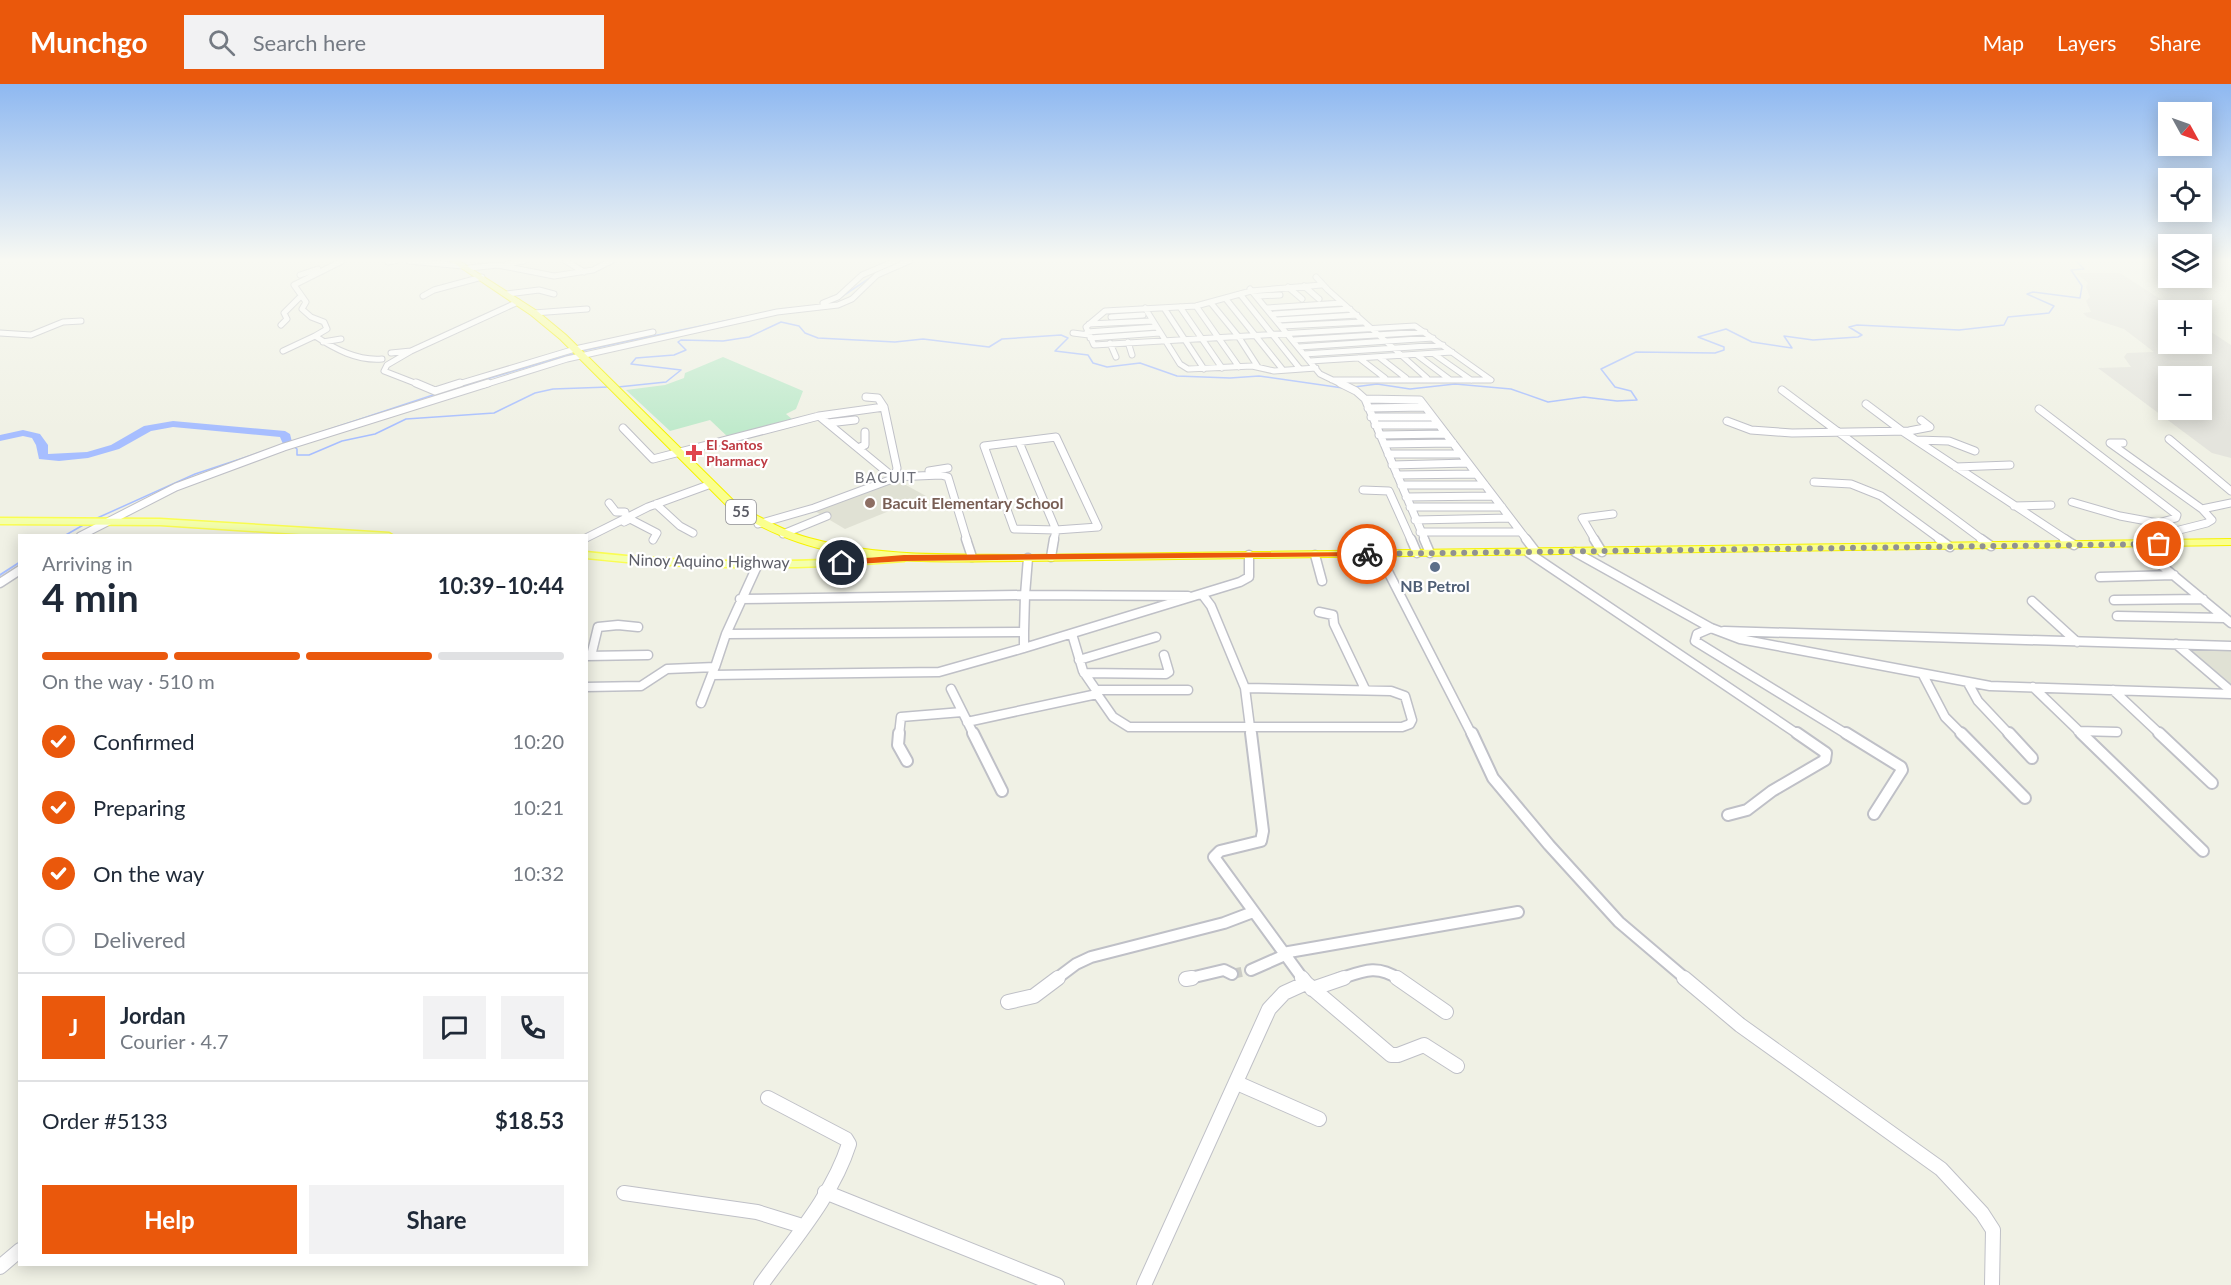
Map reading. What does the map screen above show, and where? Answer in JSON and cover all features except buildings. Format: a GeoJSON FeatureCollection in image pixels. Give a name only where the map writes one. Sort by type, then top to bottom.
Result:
{"type":"FeatureCollection","features":[{"type":"Feature","properties":{"kind":"highway","name":"55"},"geometry":{"type":"LineString","coordinates":[[539,317],[616,387],[735,508],[758,524],[820,546],[904,558],[1533,553],[2231,542]]}},
{"type":"Feature","properties":{"kind":"main road"},"geometry":{"type":"LineString","coordinates":[[0,521],[195,523],[359,534]]}},
{"type":"Feature","properties":{"kind":"main road","name":"Ninoy Aquino Highway"},"geometry":{"type":"LineString","coordinates":[[588,555],[646,562],[758,564],[842,563],[904,558]]}},
{"type":"Feature","properties":{"kind":"street"},"geometry":{"type":"LineString","coordinates":[[280,325],[287,320],[286,317]]}},
{"type":"Feature","properties":{"kind":"street"},"geometry":{"type":"LineString","coordinates":[[283,351],[326,330],[327,326],[324,322],[311,317]]}},
{"type":"Feature","properties":{"kind":"street"},"geometry":{"type":"LineString","coordinates":[[485,317],[411,351],[387,365],[384,371],[435,391],[577,351],[728,317]]}},
{"type":"Feature","properties":{"kind":"street"},"geometry":{"type":"LineString","coordinates":[[83,534],[176,487],[245,459],[577,351],[748,317]]}},
{"type":"Feature","properties":{"kind":"street"},"geometry":{"type":"LineString","coordinates":[[1088,331],[1097,317]]}},
{"type":"Feature","properties":{"kind":"street"},"geometry":{"type":"LineString","coordinates":[[1098,317],[1152,321]]}},
{"type":"Feature","properties":{"kind":"street"},"geometry":{"type":"LineString","coordinates":[[1150,317],[1183,367],[1204,369],[1258,367],[1274,371],[1316,368]]}},
{"type":"Feature","properties":{"kind":"street"},"geometry":{"type":"LineString","coordinates":[[1170,317],[1204,369]]}},
{"type":"Feature","properties":{"kind":"street"},"geometry":{"type":"LineString","coordinates":[[1186,317],[1222,368]]}},
{"type":"Feature","properties":{"kind":"street"},"geometry":{"type":"LineString","coordinates":[[1204,317],[1239,367]]}},
{"type":"Feature","properties":{"kind":"street"},"geometry":{"type":"LineString","coordinates":[[1222,317],[1258,367]]}},
{"type":"Feature","properties":{"kind":"street"},"geometry":{"type":"LineString","coordinates":[[1241,317],[1283,370]]}},
{"type":"Feature","properties":{"kind":"street"},"geometry":{"type":"LineString","coordinates":[[1259,317],[1300,369]]}},
{"type":"Feature","properties":{"kind":"street"},"geometry":{"type":"LineString","coordinates":[[1275,317],[1320,374],[1356,391],[1365,399],[1430,553]]}},
{"type":"Feature","properties":{"kind":"street"},"geometry":{"type":"LineString","coordinates":[[1277,320],[1324,317]]}},
{"type":"Feature","properties":{"kind":"street"},"geometry":{"type":"LineString","coordinates":[[1359,317],[1391,349],[1427,378]]}},
{"type":"Feature","properties":{"kind":"street"},"geometry":{"type":"LineString","coordinates":[[31,335],[63,322],[81,321]]}},
{"type":"Feature","properties":{"kind":"street"},"geometry":{"type":"LineString","coordinates":[[1073,333],[1152,321]]}},
{"type":"Feature","properties":{"kind":"street"},"geometry":{"type":"LineString","coordinates":[[1282,326],[1363,322]]}},
{"type":"Feature","properties":{"kind":"street"},"geometry":{"type":"LineString","coordinates":[[1078,326],[1088,331],[1160,333]]}},
{"type":"Feature","properties":{"kind":"street"},"geometry":{"type":"LineString","coordinates":[[1088,331],[1095,345],[1128,342],[1148,344],[1164,340],[1415,326],[1491,380],[1427,378],[1332,380]]}},
{"type":"Feature","properties":{"kind":"street"},"geometry":{"type":"LineString","coordinates":[[1294,340],[1425,332]]}},
{"type":"Feature","properties":{"kind":"street"},"geometry":{"type":"LineString","coordinates":[[2,334],[45,336]]}},
{"type":"Feature","properties":{"kind":"street"},"geometry":{"type":"LineString","coordinates":[[315,336],[347,355],[358,355],[370,361],[382,359]]}},
{"type":"Feature","properties":{"kind":"street"},"geometry":{"type":"LineString","coordinates":[[1299,347],[1433,338]]}},
{"type":"Feature","properties":{"kind":"street"},"geometry":{"type":"LineString","coordinates":[[323,342],[341,339]]}},
{"type":"Feature","properties":{"kind":"street"},"geometry":{"type":"LineString","coordinates":[[286,342],[303,342]]}},
{"type":"Feature","properties":{"kind":"street"},"geometry":{"type":"LineString","coordinates":[[1128,342],[1132,355]]}},
{"type":"Feature","properties":{"kind":"street"},"geometry":{"type":"LineString","coordinates":[[1110,344],[1116,357]]}},
{"type":"Feature","properties":{"kind":"street"},"geometry":{"type":"LineString","coordinates":[[1304,354],[1443,345]]}},
{"type":"Feature","properties":{"kind":"street"},"geometry":{"type":"LineString","coordinates":[[391,353],[411,351]]}},
{"type":"Feature","properties":{"kind":"street"},"geometry":{"type":"LineString","coordinates":[[1310,361],[1452,352]]}},
{"type":"Feature","properties":{"kind":"street"},"geometry":{"type":"LineString","coordinates":[[1434,354],[1471,380]]}},
{"type":"Feature","properties":{"kind":"street"},"geometry":{"type":"LineString","coordinates":[[1417,355],[1449,379]]}},
{"type":"Feature","properties":{"kind":"street"},"geometry":{"type":"LineString","coordinates":[[1379,357],[1406,378]]}},
{"type":"Feature","properties":{"kind":"street"},"geometry":{"type":"LineString","coordinates":[[1359,358],[1385,378]]}},
{"type":"Feature","properties":{"kind":"street"},"geometry":{"type":"LineString","coordinates":[[1782,390],[1991,546]]}},
{"type":"Feature","properties":{"kind":"street"},"geometry":{"type":"LineString","coordinates":[[1393,399],[1401,393]]}},
{"type":"Feature","properties":{"kind":"street"},"geometry":{"type":"LineString","coordinates":[[866,397],[878,398],[884,407],[897,468],[895,478]]}},
{"type":"Feature","properties":{"kind":"street"},"geometry":{"type":"LineString","coordinates":[[1365,399],[1418,400],[1502,507],[1533,553],[1826,753],[1825,760],[1772,791],[1758,804],[1738,814],[1728,815]]}},
{"type":"Feature","properties":{"kind":"street"},"geometry":{"type":"LineString","coordinates":[[1866,404],[1902,431],[2074,545]]}},
{"type":"Feature","properties":{"kind":"street"},"geometry":{"type":"LineString","coordinates":[[623,428],[652,459],[819,416],[884,407]]}},
{"type":"Feature","properties":{"kind":"street"},"geometry":{"type":"LineString","coordinates":[[1368,408],[1425,407]]}},
{"type":"Feature","properties":{"kind":"street"},"geometry":{"type":"LineString","coordinates":[[2039,409],[2177,515],[2176,518],[2158,523],[2120,516],[2072,502]]}},
{"type":"Feature","properties":{"kind":"street"},"geometry":{"type":"LineString","coordinates":[[819,416],[895,478]]}},
{"type":"Feature","properties":{"kind":"street"},"geometry":{"type":"LineString","coordinates":[[1371,417],[1432,417]]}},
{"type":"Feature","properties":{"kind":"street"},"geometry":{"type":"LineString","coordinates":[[828,423],[855,420]]}},
{"type":"Feature","properties":{"kind":"street"},"geometry":{"type":"LineString","coordinates":[[1727,421],[1751,430],[1837,432],[1930,428],[1922,420]]}},
{"type":"Feature","properties":{"kind":"street"},"geometry":{"type":"LineString","coordinates":[[1375,425],[1439,425]]}},
{"type":"Feature","properties":{"kind":"street"},"geometry":{"type":"LineString","coordinates":[[858,448],[866,445],[865,432]]}},
{"type":"Feature","properties":{"kind":"street"},"geometry":{"type":"LineString","coordinates":[[1379,435],[1446,434]]}},
{"type":"Feature","properties":{"kind":"street"},"geometry":{"type":"LineString","coordinates":[[1056,437],[1098,526],[1095,529],[1056,530],[1017,530],[1011,526],[984,448],[987,445],[1056,437]]}},
{"type":"Feature","properties":{"kind":"street"},"geometry":{"type":"LineString","coordinates":[[2169,439],[2231,491]]}},
{"type":"Feature","properties":{"kind":"street"},"geometry":{"type":"LineString","coordinates":[[1916,440],[1949,441],[1976,451]]}},
{"type":"Feature","properties":{"kind":"street"},"geometry":{"type":"LineString","coordinates":[[1019,441],[1056,530],[1051,557]]}},
{"type":"Feature","properties":{"kind":"street"},"geometry":{"type":"LineString","coordinates":[[1384,444],[1453,443]]}},
{"type":"Feature","properties":{"kind":"street"},"geometry":{"type":"LineString","coordinates":[[2123,443],[2110,443],[2202,509],[2212,520],[2142,538],[2137,545],[2228,620]]}},
{"type":"Feature","properties":{"kind":"street"},"geometry":{"type":"LineString","coordinates":[[1388,454],[1461,454]]}},
{"type":"Feature","properties":{"kind":"street"},"geometry":{"type":"LineString","coordinates":[[1392,465],[1468,463]]}},
{"type":"Feature","properties":{"kind":"street"},"geometry":{"type":"LineString","coordinates":[[1956,467],[2010,465]]}},
{"type":"Feature","properties":{"kind":"street"},"geometry":{"type":"LineString","coordinates":[[930,476],[928,472],[931,470],[948,468]]}},
{"type":"Feature","properties":{"kind":"street"},"geometry":{"type":"LineString","coordinates":[[1396,475],[1476,474]]}},
{"type":"Feature","properties":{"kind":"street"},"geometry":{"type":"LineString","coordinates":[[758,524],[814,508],[895,478],[948,477],[972,557]]}},
{"type":"Feature","properties":{"kind":"street"},"geometry":{"type":"LineString","coordinates":[[1815,482],[1851,484],[1881,496],[1950,547]]}},
{"type":"Feature","properties":{"kind":"street"},"geometry":{"type":"LineString","coordinates":[[588,537],[656,504],[711,484]]}},
{"type":"Feature","properties":{"kind":"street"},"geometry":{"type":"LineString","coordinates":[[1401,485],[1485,485]]}},
{"type":"Feature","properties":{"kind":"street"},"geometry":{"type":"LineString","coordinates":[[1363,490],[1389,491],[1417,554]]}},
{"type":"Feature","properties":{"kind":"street"},"geometry":{"type":"LineString","coordinates":[[1406,497],[1493,496]]}},
{"type":"Feature","properties":{"kind":"street"},"geometry":{"type":"LineString","coordinates":[[609,503],[616,512],[625,512],[626,517]]}},
{"type":"Feature","properties":{"kind":"street"},"geometry":{"type":"LineString","coordinates":[[2202,509],[2231,503]]}},
{"type":"Feature","properties":{"kind":"street"},"geometry":{"type":"LineString","coordinates":[[656,504],[680,526],[693,533]]}},
{"type":"Feature","properties":{"kind":"street"},"geometry":{"type":"LineString","coordinates":[[2013,506],[2051,505]]}},
{"type":"Feature","properties":{"kind":"street"},"geometry":{"type":"LineString","coordinates":[[1410,507],[1502,507]]}},
{"type":"Feature","properties":{"kind":"street"},"geometry":{"type":"LineString","coordinates":[[1602,552],[1582,518],[1613,514]]}},
{"type":"Feature","properties":{"kind":"street"},"geometry":{"type":"LineString","coordinates":[[783,534],[827,516]]}},
{"type":"Feature","properties":{"kind":"street"},"geometry":{"type":"LineString","coordinates":[[1415,520],[1510,518]]}},
{"type":"Feature","properties":{"kind":"street"},"geometry":{"type":"LineString","coordinates":[[613,524],[630,519],[657,533],[653,540]]}},
{"type":"Feature","properties":{"kind":"street"},"geometry":{"type":"LineString","coordinates":[[2158,523],[2157,526],[2163,533]]}},
{"type":"Feature","properties":{"kind":"street"},"geometry":{"type":"LineString","coordinates":[[1420,532],[1520,531]]}},
{"type":"Feature","properties":{"kind":"street"},"geometry":{"type":"LineString","coordinates":[[1575,552],[1712,629],[1740,639],[1990,686],[2231,692]]}},
{"type":"Feature","properties":{"kind":"street"},"geometry":{"type":"LineString","coordinates":[[1379,554],[1460,709],[1493,778],[1549,845],[1619,922],[1740,1024],[1941,1169],[1983,1213],[1993,1230],[1992,1285]]}},
{"type":"Feature","properties":{"kind":"street"},"geometry":{"type":"LineString","coordinates":[[588,687],[641,686],[664,670],[939,672],[1072,634],[1249,577],[1249,555]]}},
{"type":"Feature","properties":{"kind":"street"},"geometry":{"type":"LineString","coordinates":[[1315,555],[1322,581]]}},
{"type":"Feature","properties":{"kind":"street"},"geometry":{"type":"LineString","coordinates":[[1024,648],[1028,558]]}},
{"type":"Feature","properties":{"kind":"street"},"geometry":{"type":"LineString","coordinates":[[701,703],[740,599],[758,564]]}},
{"type":"Feature","properties":{"kind":"street"},"geometry":{"type":"LineString","coordinates":[[0,584],[18,571]]}},
{"type":"Feature","properties":{"kind":"street"},"geometry":{"type":"LineString","coordinates":[[2100,577],[2174,575]]}},
{"type":"Feature","properties":{"kind":"street"},"geometry":{"type":"LineString","coordinates":[[740,599],[1198,595],[1211,606],[1245,688],[1263,838],[1256,843],[1220,851],[1214,857],[1309,986],[1391,1055],[1398,1055],[1424,1045],[1457,1066]]}},
{"type":"Feature","properties":{"kind":"street"},"geometry":{"type":"LineString","coordinates":[[2114,600],[2203,599]]}},
{"type":"Feature","properties":{"kind":"street"},"geometry":{"type":"LineString","coordinates":[[2032,601],[2077,642]]}},
{"type":"Feature","properties":{"kind":"street"},"geometry":{"type":"LineString","coordinates":[[1319,612],[1333,615],[1334,624],[1365,689]]}},
{"type":"Feature","properties":{"kind":"street"},"geometry":{"type":"LineString","coordinates":[[2117,616],[2228,620]]}},
{"type":"Feature","properties":{"kind":"street"},"geometry":{"type":"LineString","coordinates":[[638,627],[618,625],[598,627],[589,656],[648,655]]}},
{"type":"Feature","properties":{"kind":"street"},"geometry":{"type":"LineString","coordinates":[[1874,814],[1902,770],[1901,767],[1695,641],[1697,634],[1712,629],[2231,646]]}},
{"type":"Feature","properties":{"kind":"street"},"geometry":{"type":"LineString","coordinates":[[726,634],[1024,633]]}},
{"type":"Feature","properties":{"kind":"street"},"geometry":{"type":"LineString","coordinates":[[1072,634],[1084,673],[1113,717],[1129,727],[1166,729],[1402,727],[1410,724],[1412,716],[1402,694],[1365,689],[1245,688]]}},
{"type":"Feature","properties":{"kind":"street"},"geometry":{"type":"LineString","coordinates":[[1079,660],[1156,637]]}},
{"type":"Feature","properties":{"kind":"street"},"geometry":{"type":"LineString","coordinates":[[2176,644],[2231,692]]}},
{"type":"Feature","properties":{"kind":"street"},"geometry":{"type":"LineString","coordinates":[[1084,673],[1166,674],[1169,672],[1164,655]]}},
{"type":"Feature","properties":{"kind":"street"},"geometry":{"type":"LineString","coordinates":[[1923,675],[1945,717],[2025,798]]}},
{"type":"Feature","properties":{"kind":"street"},"geometry":{"type":"LineString","coordinates":[[1968,683],[1978,701],[2032,758]]}},
{"type":"Feature","properties":{"kind":"street"},"geometry":{"type":"LineString","coordinates":[[2033,687],[2203,851]]}},
{"type":"Feature","properties":{"kind":"street"},"geometry":{"type":"LineString","coordinates":[[951,689],[1002,791]]}},
{"type":"Feature","properties":{"kind":"street"},"geometry":{"type":"LineString","coordinates":[[967,722],[1097,692],[1188,690]]}},
{"type":"Feature","properties":{"kind":"street"},"geometry":{"type":"LineString","coordinates":[[2113,690],[2212,783]]}},
{"type":"Feature","properties":{"kind":"street"},"geometry":{"type":"LineString","coordinates":[[907,761],[898,745],[901,717],[962,712]]}},
{"type":"Feature","properties":{"kind":"street"},"geometry":{"type":"LineString","coordinates":[[2078,730],[2117,732]]}},
{"type":"Feature","properties":{"kind":"street"},"geometry":{"type":"LineString","coordinates":[[1008,1002],[1034,996],[1076,964],[1091,957],[1224,923],[1253,912]]}},
{"type":"Feature","properties":{"kind":"street"},"geometry":{"type":"LineString","coordinates":[[1251,970],[1284,954],[1518,912]]}},
{"type":"Feature","properties":{"kind":"street"},"geometry":{"type":"LineString","coordinates":[[1185,979],[1224,970],[1232,974]]}},
{"type":"Feature","properties":{"kind":"street"},"geometry":{"type":"LineString","coordinates":[[1144,1285],[1269,1009],[1284,993],[1365,970],[1386,970],[1446,1012]]}},
{"type":"Feature","properties":{"kind":"street"},"geometry":{"type":"LineString","coordinates":[[1237,1083],[1319,1119]]}},
{"type":"Feature","properties":{"kind":"street"},"geometry":{"type":"LineString","coordinates":[[761,1285],[825,1192],[846,1157],[849,1144],[846,1139],[768,1098]]}},
{"type":"Feature","properties":{"kind":"street"},"geometry":{"type":"LineString","coordinates":[[825,1192],[1058,1285]]}},
{"type":"Feature","properties":{"kind":"street"},"geometry":{"type":"LineString","coordinates":[[624,1193],[757,1212],[802,1226]]}},
{"type":"Feature","properties":{"kind":"street"},"geometry":{"type":"LineString","coordinates":[[0,1268],[18,1252]]}},
{"type":"Feature","properties":{"kind":"shaded area"},"geometry":{"type":"Polygon","coordinates":[[[2087,317],[2158,317],[2158,354],[2212,354],[2212,333],[2231,345],[2231,458],[2212,453],[2168,420],[2212,420],[2212,366],[2158,366],[2158,413],[2098,368],[2131,367],[2124,357],[2127,353],[2154,352],[2124,329],[2087,317]]]}},
{"type":"Feature","properties":{"kind":"shaded area","name":"Bacuit Elementary School"},"geometry":{"type":"Polygon","coordinates":[[[895,479],[926,496],[845,529],[813,510],[895,479]]]}},
{"type":"Feature","properties":{"kind":"shaded area"},"geometry":{"type":"Polygon","coordinates":[[[2186,648],[2231,649],[2231,687],[2186,648]]]}},
{"type":"Feature","properties":{"kind":"green space"},"geometry":{"type":"Polygon","coordinates":[[[723,357],[803,391],[796,409],[786,414],[793,420],[729,438],[710,420],[670,431],[626,390],[665,385],[684,378],[685,373],[723,357]]]}},
{"type":"Feature","properties":{"kind":"waterway"},"geometry":{"type":"LineString","coordinates":[[459,387],[586,350],[744,317]]}},
{"type":"Feature","properties":{"kind":"waterway"},"geometry":{"type":"LineString","coordinates":[[1354,387],[1377,384],[1410,389],[1455,384],[1511,389],[1548,402],[1584,397],[1617,401],[1637,400],[1631,391],[1615,387],[1601,369],[1636,352],[1715,353],[1724,350],[1724,347],[1698,337],[1726,329],[1752,342],[1792,348],[1784,336],[1813,340],[1858,337],[1862,335],[1849,327],[1857,325],[1959,330],[2004,325],[2008,317]]}},
{"type":"Feature","properties":{"kind":"waterway"},"geometry":{"type":"LineString","coordinates":[[618,387],[666,382],[681,370],[631,364],[636,358],[674,355],[686,350],[678,342],[681,340],[723,341],[749,337],[781,322],[799,326],[805,333],[818,338],[895,342],[923,339],[989,347],[1002,339],[1061,335],[1068,338],[1055,351],[1088,355],[1093,363],[1107,367],[1140,363],[1177,376],[1230,378],[1259,376],[1343,388]]}},
{"type":"Feature","properties":{"kind":"waterway"},"geometry":{"type":"LineString","coordinates":[[293,446],[297,449],[297,455],[309,455],[342,441],[375,434],[406,419],[494,413],[535,393],[553,389],[609,387]]}},
{"type":"Feature","properties":{"kind":"waterway"},"geometry":{"type":"LineString","coordinates":[[95,519],[195,474],[439,393]]}},
{"type":"Feature","properties":{"kind":"waterway"},"geometry":{"type":"LineString","coordinates":[[0,438],[23,433],[36,436],[42,445],[43,457],[59,458],[88,455],[115,447],[148,428],[173,424],[285,434],[287,442]]}},
{"type":"Feature","properties":{"kind":"waterway"},"geometry":{"type":"LineString","coordinates":[[68,534],[85,524]]}},
{"type":"Feature","properties":{"kind":"waterway"},"geometry":{"type":"LineString","coordinates":[[0,575],[18,563]]}},
{"type":"Feature","properties":{"kind":"tunnel"},"geometry":{"type":"LineString","coordinates":[[1232,974],[1251,970]]}},
{"type":"Feature","properties":{"kind":"way so far"},"geometry":{"type":"LineString","coordinates":[[1367,554],[2159,544]]}},
{"type":"Feature","properties":{"kind":"place","name":"El Santos Pharmacy"},"geometry":{"type":"Point","coordinates":[694,453]}},
{"type":"Feature","properties":{"kind":"place","name":"Bacuit Elementary School"},"geometry":{"type":"Point","coordinates":[870,503]}},
{"type":"Feature","properties":{"kind":"place","name":"NB Petrol"},"geometry":{"type":"Point","coordinates":[1435,567]}},
{"type":"Feature","properties":{"kind":"district","name":"BACUIT"},"geometry":{"type":"Point","coordinates":[886,478]}},
{"type":"Feature","properties":{"kind":"route"},"geometry":{"type":"LineString","coordinates":[[842,563],[904,558],[1367,554]]}}]}
